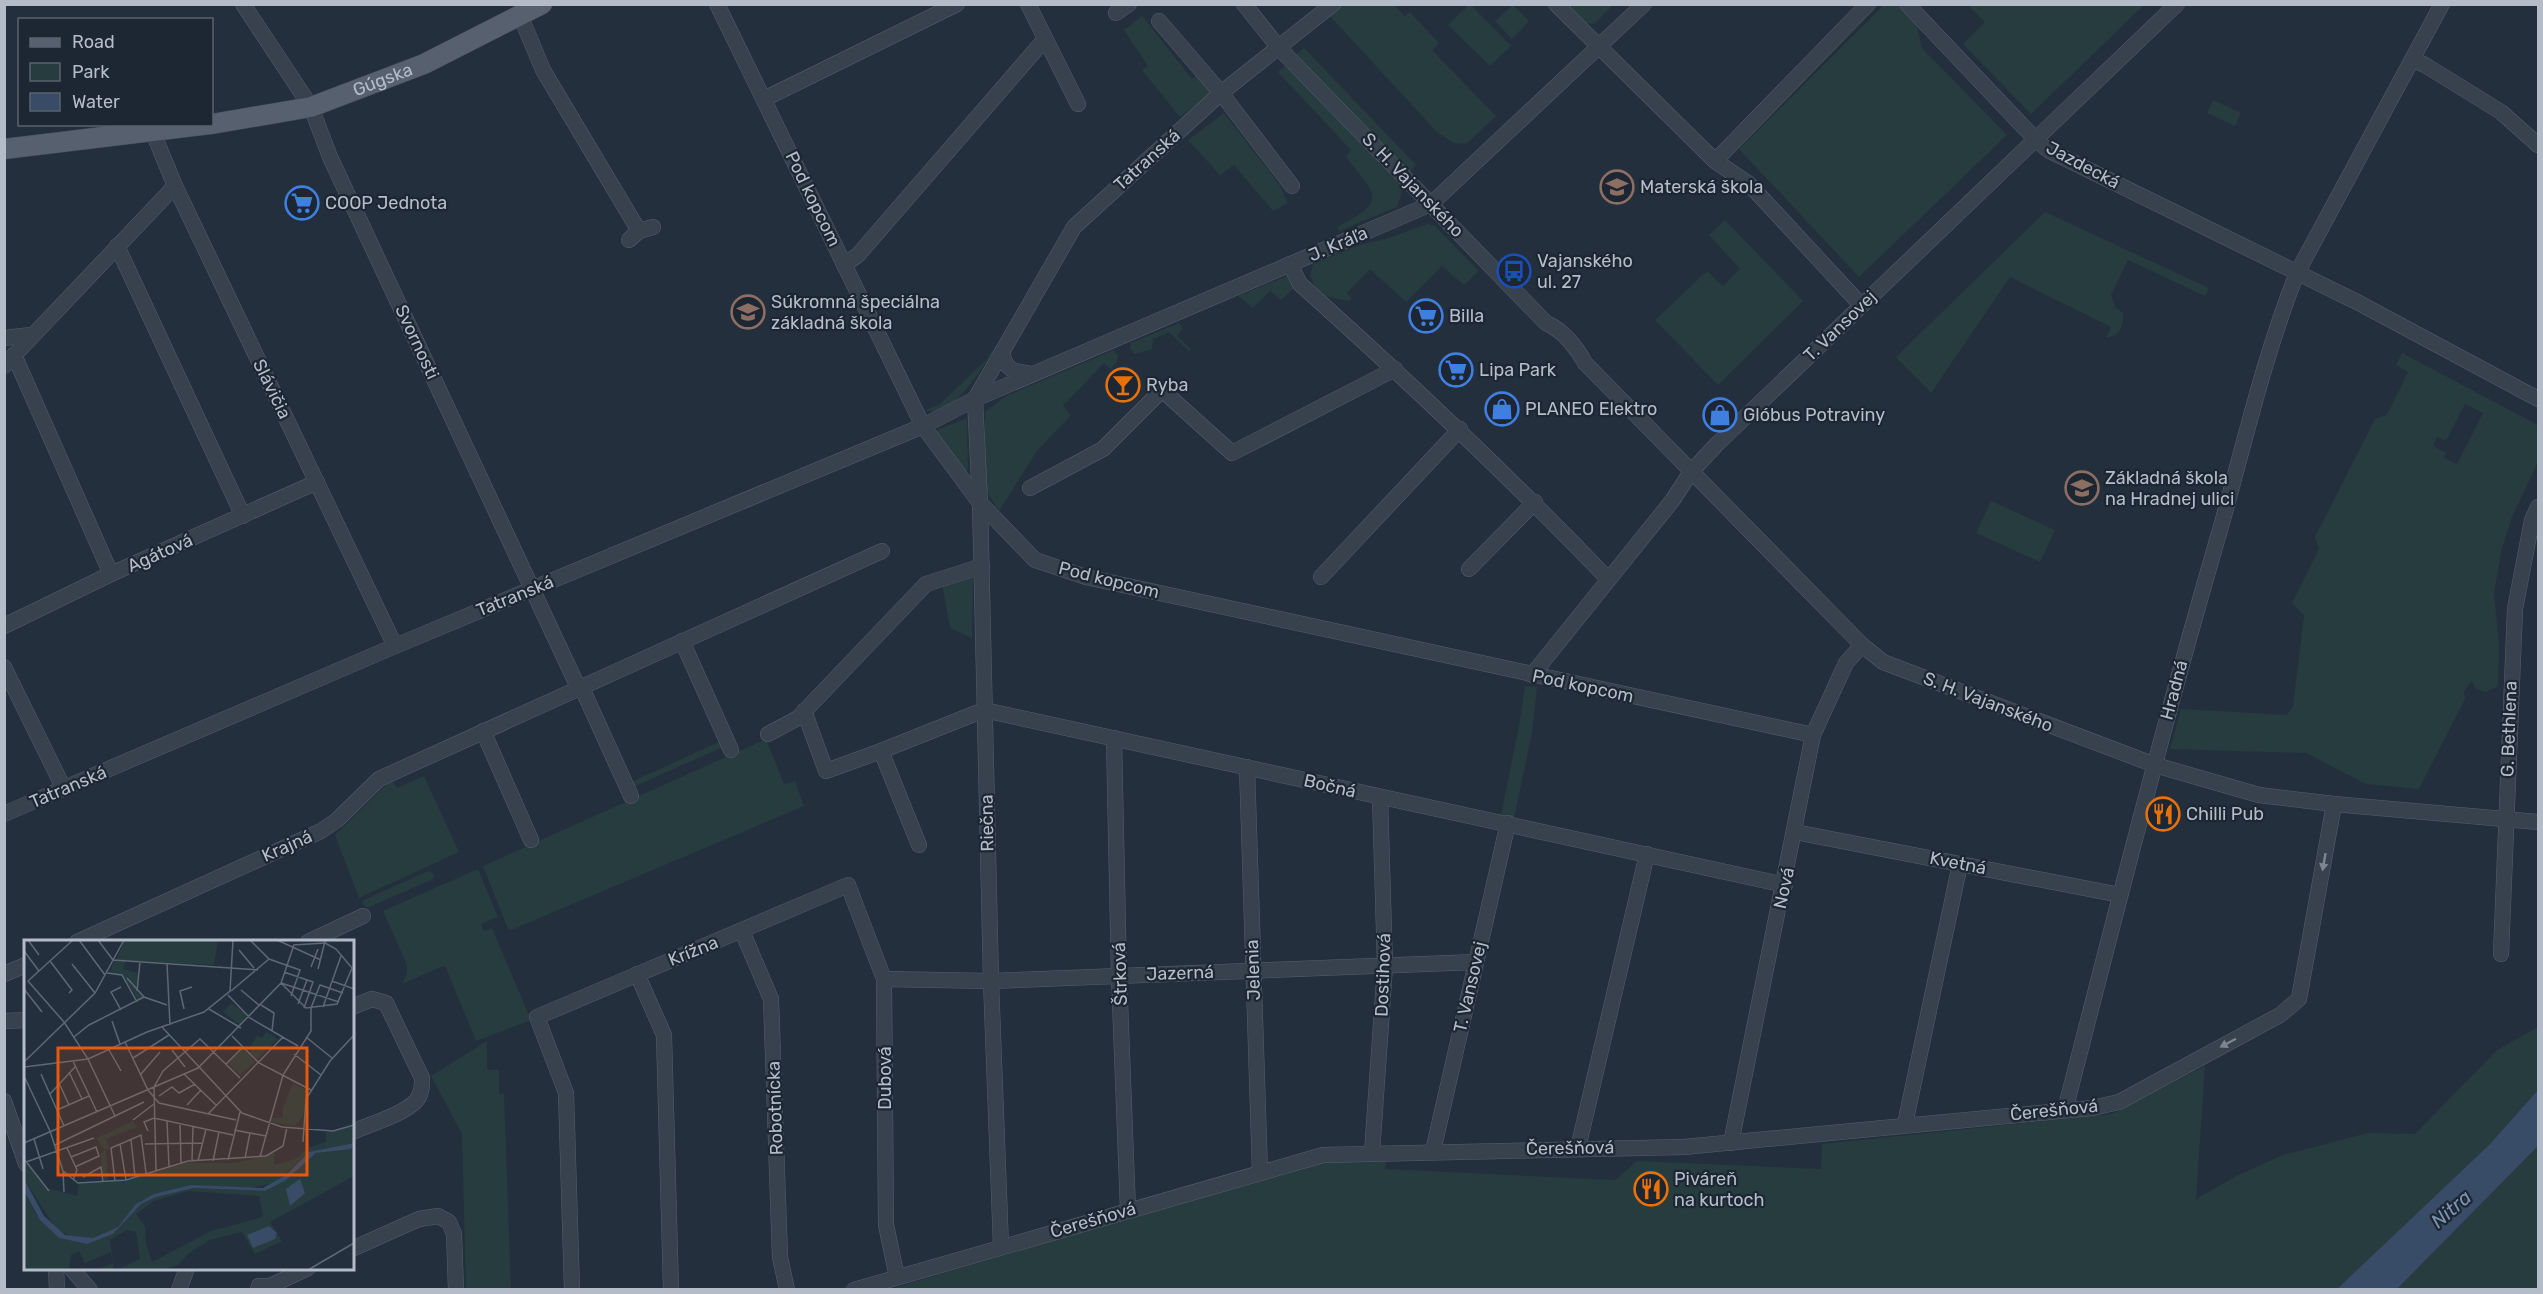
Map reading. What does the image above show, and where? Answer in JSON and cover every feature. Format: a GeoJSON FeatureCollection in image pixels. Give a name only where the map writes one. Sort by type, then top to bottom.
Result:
{"type":"FeatureCollection","features":[{"type":"Feature","properties":{"kind":"main road","name":"Gúgska"},"geometry":{"type":"LineString","coordinates":[[213,124],[311,107],[424,64],[542,4]]}},
{"type":"Feature","properties":{"kind":"main road","name":"Gúgska"},"geometry":{"type":"LineString","coordinates":[[4,148],[191,126]]}},
{"type":"Feature","properties":{"kind":"street","name":"Svornosti"},"geometry":{"type":"LineString","coordinates":[[243,4],[311,107],[335,167],[580,687]]}},
{"type":"Feature","properties":{"kind":"street","name":"Pod kopcom"},"geometry":{"type":"LineString","coordinates":[[717,4],[923,426],[980,503],[1035,560],[1086,577],[1813,735]]}},
{"type":"Feature","properties":{"kind":"street"},"geometry":{"type":"LineString","coordinates":[[764,99],[957,4]]}},
{"type":"Feature","properties":{"kind":"street"},"geometry":{"type":"LineString","coordinates":[[1028,4],[1078,104]]}},
{"type":"Feature","properties":{"kind":"street","name":"S. H. Vajanského"},"geometry":{"type":"LineString","coordinates":[[1244,4],[1279,48],[1546,323],[1556,328],[1566,338],[1585,363],[1691,472],[1862,645],[1883,662],[2155,765],[2259,795],[2538,822]]}},
{"type":"Feature","properties":{"kind":"street","name":"Tatranská"},"geometry":{"type":"LineString","coordinates":[[4,814],[395,646],[923,426],[975,399],[1074,227],[1221,93],[1333,4]]}},
{"type":"Feature","properties":{"kind":"street"},"geometry":{"type":"LineString","coordinates":[[1556,4],[1715,161],[1749,184],[1861,305]]}},
{"type":"Feature","properties":{"kind":"street","name":"J. Kráľa"},"geometry":{"type":"LineString","coordinates":[[975,399],[1431,204],[1644,4]]}},
{"type":"Feature","properties":{"kind":"street"},"geometry":{"type":"LineString","coordinates":[[1715,161],[1868,4]]}},
{"type":"Feature","properties":{"kind":"street","name":"Jazdecká"},"geometry":{"type":"LineString","coordinates":[[1907,4],[2035,139],[2049,150],[2369,308],[2538,399]]}},
{"type":"Feature","properties":{"kind":"street","name":"T. Vansovej"},"geometry":{"type":"LineString","coordinates":[[1532,675],[1671,501],[1691,472],[1861,305],[2177,4]]}},
{"type":"Feature","properties":{"kind":"street","name":"Hradná"},"geometry":{"type":"LineString","coordinates":[[2066,1110],[2170,702],[2269,359],[2297,273],[2442,4]]}},
{"type":"Feature","properties":{"kind":"street"},"geometry":{"type":"LineString","coordinates":[[520,15],[543,70],[640,233]]}},
{"type":"Feature","properties":{"kind":"street"},"geometry":{"type":"LineString","coordinates":[[1159,21],[1221,93],[1292,186]]}},
{"type":"Feature","properties":{"kind":"street"},"geometry":{"type":"LineString","coordinates":[[844,265],[858,255],[1045,39]]}},
{"type":"Feature","properties":{"kind":"street"},"geometry":{"type":"LineString","coordinates":[[2413,60],[2426,65],[2501,112],[2538,145]]}},
{"type":"Feature","properties":{"kind":"street","name":"Slávičia"},"geometry":{"type":"LineString","coordinates":[[152,130],[175,186],[395,646]]}},
{"type":"Feature","properties":{"kind":"street"},"geometry":{"type":"LineString","coordinates":[[111,574],[9,360],[175,186]]}},
{"type":"Feature","properties":{"kind":"street"},"geometry":{"type":"LineString","coordinates":[[117,246],[243,516]]}},
{"type":"Feature","properties":{"kind":"street"},"geometry":{"type":"LineString","coordinates":[[1290,264],[1300,284],[1460,429],[1535,502],[1608,579]]}},
{"type":"Feature","properties":{"kind":"street"},"geometry":{"type":"LineString","coordinates":[[4,338],[31,335]]}},
{"type":"Feature","properties":{"kind":"street"},"geometry":{"type":"LineString","coordinates":[[1002,352],[1004,362],[1012,371],[1032,375]]}},
{"type":"Feature","properties":{"kind":"street"},"geometry":{"type":"LineString","coordinates":[[1030,488],[1103,449],[1161,390],[1232,453],[1395,369]]}},
{"type":"Feature","properties":{"kind":"street","name":"Riečna"},"geometry":{"type":"LineString","coordinates":[[975,399],[982,566],[991,981],[1001,1247]]}},
{"type":"Feature","properties":{"kind":"street"},"geometry":{"type":"LineString","coordinates":[[1321,577],[1460,429]]}},
{"type":"Feature","properties":{"kind":"street","name":"Agátová"},"geometry":{"type":"LineString","coordinates":[[4,626],[111,574],[317,482]]}},
{"type":"Feature","properties":{"kind":"street"},"geometry":{"type":"LineString","coordinates":[[1469,569],[1535,502]]}},
{"type":"Feature","properties":{"kind":"street","name":"G. Bethlena"},"geometry":{"type":"LineString","coordinates":[[2500,954],[2515,609],[2532,519],[2538,507]]}},
{"type":"Feature","properties":{"kind":"street","name":"Krajná"},"geometry":{"type":"LineString","coordinates":[[81,940],[321,831],[337,820],[379,778],[882,551]]}},
{"type":"Feature","properties":{"kind":"street"},"geometry":{"type":"LineString","coordinates":[[768,734],[798,718],[926,584],[982,566]]}},
{"type":"Feature","properties":{"kind":"street"},"geometry":{"type":"LineString","coordinates":[[682,641],[731,750]]}},
{"type":"Feature","properties":{"kind":"street","name":"Nová"},"geometry":{"type":"LineString","coordinates":[[1731,1143],[1785,885],[1813,735],[1846,663],[1862,645]]}},
{"type":"Feature","properties":{"kind":"street"},"geometry":{"type":"LineString","coordinates":[[4,667],[64,789]]}},
{"type":"Feature","properties":{"kind":"street"},"geometry":{"type":"LineString","coordinates":[[580,687],[631,796]]}},
{"type":"Feature","properties":{"kind":"street"},"geometry":{"type":"LineString","coordinates":[[804,711],[826,771],[984,710]]}},
{"type":"Feature","properties":{"kind":"street","name":"Bočná"},"geometry":{"type":"LineString","coordinates":[[984,710],[1785,885]]}},
{"type":"Feature","properties":{"kind":"street"},"geometry":{"type":"LineString","coordinates":[[483,731],[531,840]]}},
{"type":"Feature","properties":{"kind":"street","name":"Štrková"},"geometry":{"type":"LineString","coordinates":[[1114,738],[1119,976],[1128,1210]]}},
{"type":"Feature","properties":{"kind":"street"},"geometry":{"type":"LineString","coordinates":[[881,751],[919,845]]}},
{"type":"Feature","properties":{"kind":"street","name":"Jelenia"},"geometry":{"type":"LineString","coordinates":[[1247,767],[1260,1173]]}},
{"type":"Feature","properties":{"kind":"street","name":"Dostihová"},"geometry":{"type":"LineString","coordinates":[[1372,1153],[1385,966],[1380,797]]}},
{"type":"Feature","properties":{"kind":"street","name":"Čerešňová"},"geometry":{"type":"LineString","coordinates":[[854,1290],[1323,1155],[1731,1143],[1905,1124],[2092,1108],[2119,1102],[2293,1006],[2302,992],[2334,804]]}},
{"type":"Feature","properties":{"kind":"street","name":"T. Vansovej"},"geometry":{"type":"LineString","coordinates":[[1433,1151],[1508,824]]}},
{"type":"Feature","properties":{"kind":"street","name":"Kvetná"},"geometry":{"type":"LineString","coordinates":[[1795,832],[2120,895]]}},
{"type":"Feature","properties":{"kind":"street"},"geometry":{"type":"LineString","coordinates":[[1578,1148],[1647,854]]}},
{"type":"Feature","properties":{"kind":"street"},"geometry":{"type":"LineString","coordinates":[[1905,1124],[1960,864]]}},
{"type":"Feature","properties":{"kind":"street","name":"Krížna"},"geometry":{"type":"LineString","coordinates":[[572,1290],[566,1093],[537,1017],[848,885]]}},
{"type":"Feature","properties":{"kind":"street","name":"Dubová"},"geometry":{"type":"LineString","coordinates":[[848,885],[884,979],[886,1225],[897,1277]]}},
{"type":"Feature","properties":{"kind":"street"},"geometry":{"type":"LineString","coordinates":[[312,940],[363,916]]}},
{"type":"Feature","properties":{"kind":"street","name":"Robotnícka"},"geometry":{"type":"LineString","coordinates":[[742,931],[771,999],[780,1257],[787,1290]]}},
{"type":"Feature","properties":{"kind":"street","name":"Jazerná"},"geometry":{"type":"LineString","coordinates":[[884,979],[991,981],[1476,962]]}},
{"type":"Feature","properties":{"kind":"street"},"geometry":{"type":"LineString","coordinates":[[4,974],[24,966]]}},
{"type":"Feature","properties":{"kind":"street"},"geometry":{"type":"LineString","coordinates":[[637,974],[664,1035],[672,1290]]}},
{"type":"Feature","properties":{"kind":"street"},"geometry":{"type":"LineString","coordinates":[[354,1006],[372,999],[386,1003],[422,1078],[422,1090],[417,1100],[405,1108],[354,1131]]}},
{"type":"Feature","properties":{"kind":"street"},"geometry":{"type":"LineString","coordinates":[[4,1021],[24,1020]]}},
{"type":"Feature","properties":{"kind":"street"},"geometry":{"type":"LineString","coordinates":[[4,1101],[24,1158]]}},
{"type":"Feature","properties":{"kind":"street"},"geometry":{"type":"LineString","coordinates":[[354,1248],[419,1219],[438,1216],[449,1222],[454,1234],[456,1290]]}},
{"type":"Feature","properties":{"kind":"street"},"geometry":{"type":"LineString","coordinates":[[56,1270],[57,1290]]}},
{"type":"Feature","properties":{"kind":"street"},"geometry":{"type":"LineString","coordinates":[[72,1270],[90,1290]]}},
{"type":"Feature","properties":{"kind":"street"},"geometry":{"type":"LineString","coordinates":[[178,1290],[187,1270]]}},
{"type":"Feature","properties":{"kind":"street"},"geometry":{"type":"LineString","coordinates":[[258,1290],[259,1286],[270,1286],[306,1270]]}},
{"type":"Feature","properties":{"kind":"green space"},"geometry":{"type":"Polygon","coordinates":[[[1341,4],[1394,5],[1405,16],[1410,12],[1439,43],[1432,50],[1496,116],[1466,144],[1454,143],[1437,132],[1329,15],[1341,4]]]}},
{"type":"Feature","properties":{"kind":"green space"},"geometry":{"type":"Polygon","coordinates":[[[1469,5],[1511,46],[1490,66],[1448,25],[1469,5]]]}},
{"type":"Feature","properties":{"kind":"green space"},"geometry":{"type":"Polygon","coordinates":[[[1513,5],[1529,21],[1512,39],[1495,21],[1513,5]]]}},
{"type":"Feature","properties":{"kind":"green space"},"geometry":{"type":"Polygon","coordinates":[[[1568,5],[1613,5],[1594,24],[1586,23],[1568,5]]]}},
{"type":"Feature","properties":{"kind":"green space"},"geometry":{"type":"Polygon","coordinates":[[[1884,5],[1897,5],[1916,23],[1922,48],[2007,135],[1859,277],[1739,149],[1884,5]]]}},
{"type":"Feature","properties":{"kind":"green space"},"geometry":{"type":"Polygon","coordinates":[[[1972,5],[2144,5],[2031,114],[1964,45],[1985,22],[1970,7],[1972,5]]]}},
{"type":"Feature","properties":{"kind":"green space"},"geometry":{"type":"Polygon","coordinates":[[[1142,16],[1192,79],[1199,74],[1212,93],[1180,117],[1142,70],[1148,66],[1124,30],[1142,16]]]}},
{"type":"Feature","properties":{"kind":"green space"},"geometry":{"type":"Polygon","coordinates":[[[1304,48],[1416,165],[1409,173],[1295,55],[1304,48]]]}},
{"type":"Feature","properties":{"kind":"green space"},"geometry":{"type":"Polygon","coordinates":[[[1286,65],[1403,188],[1397,207],[1339,231],[1337,227],[1364,211],[1370,204],[1372,197],[1370,189],[1346,157],[1351,150],[1278,72],[1286,65]]]}},
{"type":"Feature","properties":{"kind":"green space"},"geometry":{"type":"Polygon","coordinates":[[[2213,100],[2241,113],[2235,126],[2207,113],[2213,100]]]}},
{"type":"Feature","properties":{"kind":"green space"},"geometry":{"type":"Polygon","coordinates":[[[1224,113],[1279,184],[1288,203],[1273,211],[1234,165],[1220,175],[1188,140],[1224,113]]]}},
{"type":"Feature","properties":{"kind":"green space"},"geometry":{"type":"Polygon","coordinates":[[[2045,212],[2209,288],[2205,296],[2128,260],[2111,295],[2115,307],[2123,313],[2122,326],[2118,333],[2107,337],[2111,327],[2010,277],[1931,393],[1896,357],[2045,212]]]}},
{"type":"Feature","properties":{"kind":"green space"},"geometry":{"type":"Polygon","coordinates":[[[1725,220],[1803,301],[1718,385],[1655,320],[1707,271],[1723,286],[1740,269],[1709,235],[1725,220]]]}},
{"type":"Feature","properties":{"kind":"green space"},"geometry":{"type":"Polygon","coordinates":[[[1427,224],[1435,226],[1479,271],[1464,285],[1442,266],[1406,302],[1370,269],[1347,293],[1352,298],[1349,301],[1320,295],[1310,276],[1313,264],[1359,245],[1386,239],[1427,224]]]}},
{"type":"Feature","properties":{"kind":"green space"},"geometry":{"type":"Polygon","coordinates":[[[1290,275],[1294,288],[1281,300],[1270,291],[1253,308],[1238,296],[1290,275]]]}},
{"type":"Feature","properties":{"kind":"green space"},"geometry":{"type":"Polygon","coordinates":[[[1179,323],[1183,328],[1177,336],[1191,349],[1189,351],[1169,332],[1153,339],[1152,349],[1134,354],[1130,348],[1131,343],[1179,323]]]}},
{"type":"Feature","properties":{"kind":"green space"},"geometry":{"type":"Polygon","coordinates":[[[1114,350],[1118,355],[1117,362],[1110,369],[1104,363],[1063,406],[1071,415],[1037,451],[999,511],[985,486],[985,412],[1006,396],[1114,350]]]}},
{"type":"Feature","properties":{"kind":"green space"},"geometry":{"type":"Polygon","coordinates":[[[993,351],[973,380],[955,401],[945,409],[935,412],[926,410],[940,404],[986,360],[993,351]]]}},
{"type":"Feature","properties":{"kind":"green space"},"geometry":{"type":"Polygon","coordinates":[[[2402,353],[2538,425],[2538,462],[2512,517],[2502,548],[2494,592],[2499,646],[2498,686],[2486,692],[2476,689],[2472,681],[2464,691],[2465,699],[2419,789],[2366,784],[2306,753],[2170,749],[2181,709],[2287,715],[2293,706],[2304,615],[2292,603],[2319,549],[2315,537],[2375,419],[2387,415],[2408,372],[2396,365],[2402,353]],[[2465,404],[2446,441],[2437,437],[2433,446],[2446,453],[2444,458],[2457,464],[2483,413],[2465,404]]]}},
{"type":"Feature","properties":{"kind":"green space"},"geometry":{"type":"Polygon","coordinates":[[[967,418],[968,469],[965,471],[935,431],[967,418]]]}},
{"type":"Feature","properties":{"kind":"green space"},"geometry":{"type":"Polygon","coordinates":[[[1991,501],[2055,530],[2040,562],[1976,533],[1991,501]]]}},
{"type":"Feature","properties":{"kind":"green space"},"geometry":{"type":"Polygon","coordinates":[[[973,576],[972,638],[950,628],[942,584],[973,576]]]}},
{"type":"Feature","properties":{"kind":"green space"},"geometry":{"type":"Polygon","coordinates":[[[1525,686],[1537,687],[1532,733],[1514,818],[1501,815],[1525,686]]]}},
{"type":"Feature","properties":{"kind":"green space"},"geometry":{"type":"Polygon","coordinates":[[[766,739],[784,784],[795,781],[804,806],[511,930],[508,929],[483,866],[766,739]]]}},
{"type":"Feature","properties":{"kind":"green space"},"geometry":{"type":"Polygon","coordinates":[[[721,741],[723,747],[631,788],[629,783],[721,741]]]}},
{"type":"Feature","properties":{"kind":"green space"},"geometry":{"type":"Polygon","coordinates":[[[424,776],[459,852],[359,898],[335,835],[391,780],[397,788],[424,776]]]}},
{"type":"Feature","properties":{"kind":"green space"},"geometry":{"type":"Polygon","coordinates":[[[478,869],[498,917],[481,924],[484,931],[492,928],[531,1020],[476,1041],[446,968],[443,966],[402,984],[407,973],[407,965],[383,911],[478,869]]]}},
{"type":"Feature","properties":{"kind":"green space"},"geometry":{"type":"Polygon","coordinates":[[[428,871],[434,874],[433,879],[367,908],[362,903],[364,900],[428,871]]]}},
{"type":"Feature","properties":{"kind":"green space"},"geometry":{"type":"Polygon","coordinates":[[[2538,1027],[2538,1090],[2489,1145],[2337,1289],[887,1290],[1322,1161],[1386,1157],[1385,1169],[1615,1180],[1637,1161],[1821,1169],[1822,1144],[2112,1114],[2205,1066],[2196,1199],[2236,1176],[2283,1155],[2368,1133],[2415,1134],[2497,1050],[2538,1027]]]}},
{"type":"Feature","properties":{"kind":"green space"},"geometry":{"type":"Polygon","coordinates":[[[487,1041],[487,1070],[499,1070],[499,1094],[504,1094],[511,1289],[466,1289],[462,1134],[431,1076],[487,1041]]]}},
{"type":"Feature","properties":{"kind":"green space"},"geometry":{"type":"Polygon","coordinates":[[[2538,1146],[2538,1289],[2396,1290],[2538,1146]]]}},
{"type":"Feature","properties":{"kind":"water","name":"Nitra"},"geometry":{"type":"Polygon","coordinates":[[[2538,1090],[2538,1146],[2396,1290],[2337,1289],[2489,1145],[2538,1090]]]}},
{"type":"Feature","properties":{"kind":"place","name":"Materská škola"},"geometry":{"type":"Point","coordinates":[1617,187]}},
{"type":"Feature","properties":{"kind":"place","name":"COOP Jednota"},"geometry":{"type":"Point","coordinates":[302,203]}},
{"type":"Feature","properties":{"kind":"place","name":"Vajanského ul. 27"},"geometry":{"type":"Point","coordinates":[1514,271]}},
{"type":"Feature","properties":{"kind":"place","name":"Súkromná špeciálna základná škola"},"geometry":{"type":"Point","coordinates":[748,312]}},
{"type":"Feature","properties":{"kind":"place","name":"Billa"},"geometry":{"type":"Point","coordinates":[1426,316]}},
{"type":"Feature","properties":{"kind":"place","name":"Lipa Park"},"geometry":{"type":"Point","coordinates":[1456,370]}},
{"type":"Feature","properties":{"kind":"place","name":"Ryba"},"geometry":{"type":"Point","coordinates":[1123,385]}},
{"type":"Feature","properties":{"kind":"place","name":"PLANEO Elektro"},"geometry":{"type":"Point","coordinates":[1502,409]}},
{"type":"Feature","properties":{"kind":"place","name":"Glóbus Potraviny"},"geometry":{"type":"Point","coordinates":[1720,415]}},
{"type":"Feature","properties":{"kind":"place","name":"Základná škola na Hradnej ulici"},"geometry":{"type":"Point","coordinates":[2082,488]}},
{"type":"Feature","properties":{"kind":"place","name":"Chilli Pub"},"geometry":{"type":"Point","coordinates":[2163,814]}},
{"type":"Feature","properties":{"kind":"place","name":"Piváreň na kurtoch"},"geometry":{"type":"Point","coordinates":[1651,1189]}}]}
